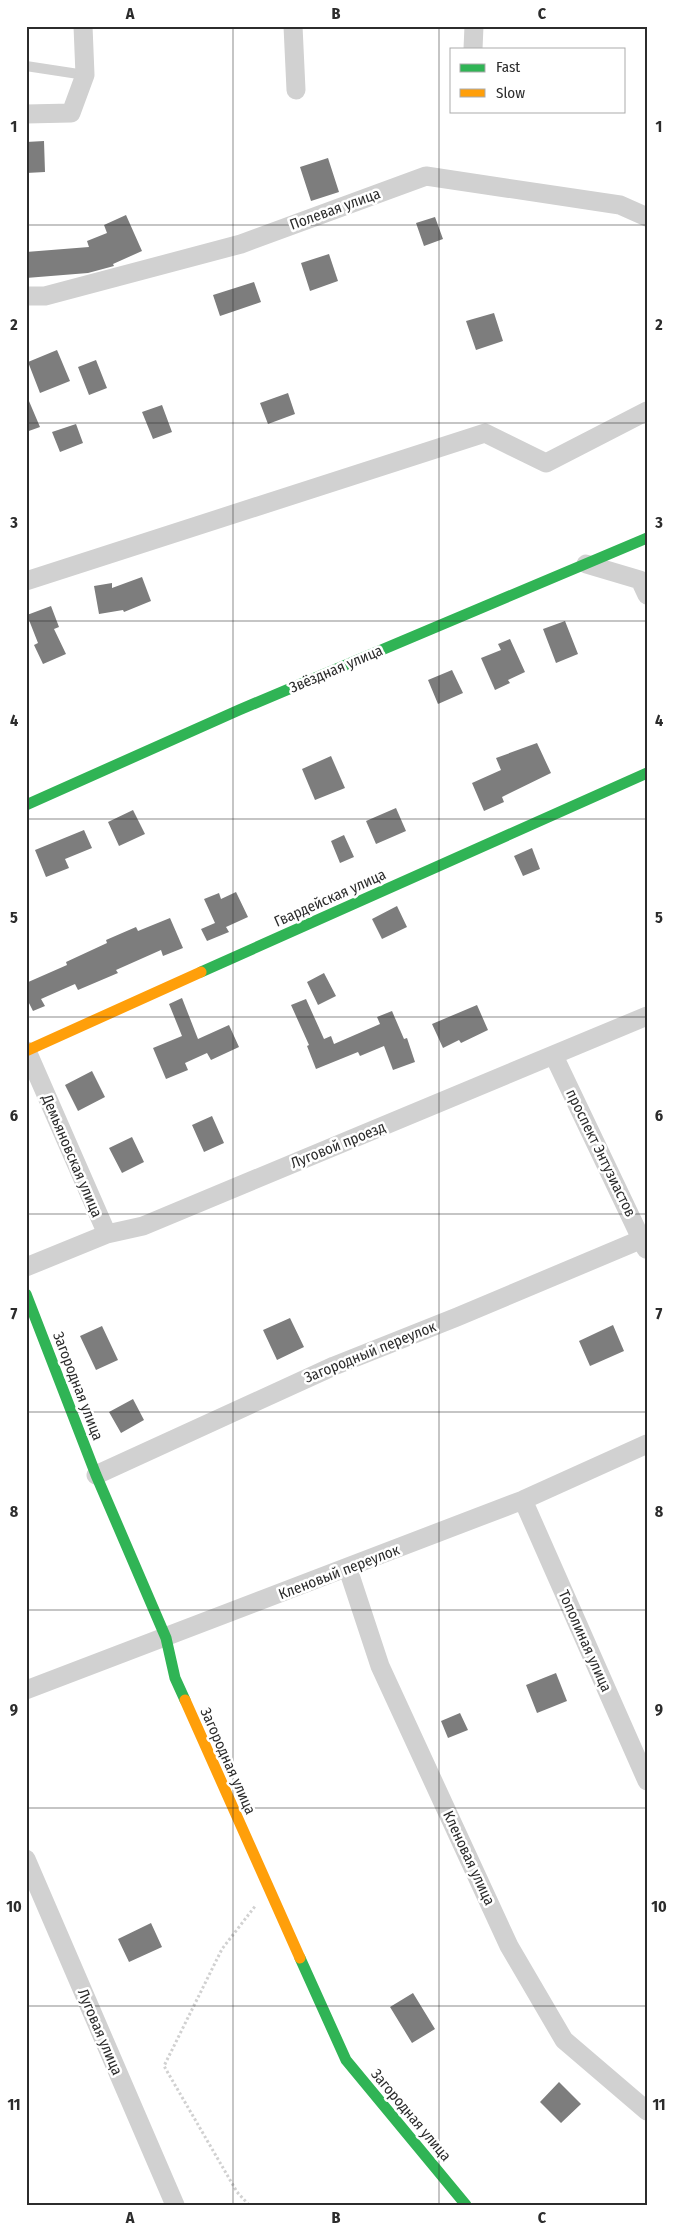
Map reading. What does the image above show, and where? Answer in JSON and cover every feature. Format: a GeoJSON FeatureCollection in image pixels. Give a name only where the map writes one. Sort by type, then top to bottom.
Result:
{"type":"FeatureCollection","features":[{"type":"Feature","properties":{"kind":"street"},"geometry":{"type":"LineString","coordinates":[[26,114],[71,113],[85,75],[83,26]]}},
{"type":"Feature","properties":{"kind":"street"},"geometry":{"type":"LineString","coordinates":[[293,26],[296,90]]}},
{"type":"Feature","properties":{"kind":"street"},"geometry":{"type":"LineString","coordinates":[[474,26],[474,48]]}},
{"type":"Feature","properties":{"kind":"street","name":"Полевая улица"},"geometry":{"type":"LineString","coordinates":[[26,296],[45,296],[241,244],[426,176],[620,205],[647,217]]}},
{"type":"Feature","properties":{"kind":"street"},"geometry":{"type":"LineString","coordinates":[[26,581],[484,434],[546,462],[647,411]]}},
{"type":"Feature","properties":{"kind":"street","name":"Звёздная улица"},"geometry":{"type":"LineString","coordinates":[[26,804],[239,710],[647,538]]}},
{"type":"Feature","properties":{"kind":"street"},"geometry":{"type":"LineString","coordinates":[[586,564],[640,580],[647,596]]}},
{"type":"Feature","properties":{"kind":"street","name":"Гвардейская улица"},"geometry":{"type":"LineString","coordinates":[[26,1050],[647,773]]}},
{"type":"Feature","properties":{"kind":"street","name":"Луговой проезд"},"geometry":{"type":"LineString","coordinates":[[26,1266],[107,1234],[143,1226],[647,1016]]}},
{"type":"Feature","properties":{"kind":"street","name":"Демьяновская улица"},"geometry":{"type":"LineString","coordinates":[[26,1050],[107,1234]]}},
{"type":"Feature","properties":{"kind":"street","name":"проспект Энтузиастов"},"geometry":{"type":"LineString","coordinates":[[554,1056],[645,1242]]}},
{"type":"Feature","properties":{"kind":"street","name":"Загородный переулок"},"geometry":{"type":"LineString","coordinates":[[96,1475],[334,1366],[645,1242]]}},
{"type":"Feature","properties":{"kind":"street","name":"Загородная улица"},"geometry":{"type":"LineString","coordinates":[[26,1294],[96,1475],[166,1638],[175,1678],[346,2060],[466,2205]]}},
{"type":"Feature","properties":{"kind":"street","name":"Кленовый переулок"},"geometry":{"type":"LineString","coordinates":[[26,1690],[523,1500],[647,1444]]}},
{"type":"Feature","properties":{"kind":"street","name":"Тополиная улица"},"geometry":{"type":"LineString","coordinates":[[523,1500],[647,1781]]}},
{"type":"Feature","properties":{"kind":"street","name":"Кленовая улица"},"geometry":{"type":"LineString","coordinates":[[348,1568],[380,1666],[509,1946],[564,2040],[647,2111]]}},
{"type":"Feature","properties":{"kind":"street","name":"Луговая улица"},"geometry":{"type":"LineString","coordinates":[[26,1859],[175,2205]]}},
{"type":"Feature","properties":{"kind":"lane"},"geometry":{"type":"LineString","coordinates":[[26,66],[85,75]]}},
{"type":"Feature","properties":{"kind":"path"},"geometry":{"type":"LineString","coordinates":[[249,2205],[237,2192],[164,2066],[222,1949],[269,1888]]}},
{"type":"Feature","properties":{"kind":"building"},"geometry":{"type":"Polygon","coordinates":[[[44,141],[45,172],[26,173],[26,142],[44,141]]]}},
{"type":"Feature","properties":{"kind":"building"},"geometry":{"type":"Polygon","coordinates":[[[328,158],[339,192],[311,201],[300,167],[328,158]]]}},
{"type":"Feature","properties":{"kind":"building"},"geometry":{"type":"Polygon","coordinates":[[[126,215],[142,251],[113,264],[114,266],[88,273],[26,278],[26,252],[89,247],[87,241],[107,233],[104,225],[126,215]]]}},
{"type":"Feature","properties":{"kind":"building"},"geometry":{"type":"Polygon","coordinates":[[[435,217],[443,239],[424,246],[416,223],[435,217]]]}},
{"type":"Feature","properties":{"kind":"building"},"geometry":{"type":"Polygon","coordinates":[[[329,254],[338,281],[310,291],[301,263],[329,254]]]}},
{"type":"Feature","properties":{"kind":"building"},"geometry":{"type":"Polygon","coordinates":[[[254,282],[261,302],[220,316],[213,295],[254,282]]]}},
{"type":"Feature","properties":{"kind":"building"},"geometry":{"type":"Polygon","coordinates":[[[494,313],[503,341],[476,350],[466,321],[494,313]]]}},
{"type":"Feature","properties":{"kind":"building"},"geometry":{"type":"Polygon","coordinates":[[[57,350],[70,381],[40,393],[28,362],[57,350]]]}},
{"type":"Feature","properties":{"kind":"building"},"geometry":{"type":"Polygon","coordinates":[[[96,360],[107,388],[89,395],[78,367],[96,360]]]}},
{"type":"Feature","properties":{"kind":"building"},"geometry":{"type":"Polygon","coordinates":[[[288,393],[295,414],[268,424],[260,403],[288,393]]]}},
{"type":"Feature","properties":{"kind":"building"},"geometry":{"type":"Polygon","coordinates":[[[26,394],[40,427],[26,432],[26,394]]]}},
{"type":"Feature","properties":{"kind":"building"},"geometry":{"type":"Polygon","coordinates":[[[162,405],[172,432],[153,439],[142,412],[162,405]]]}},
{"type":"Feature","properties":{"kind":"building"},"geometry":{"type":"Polygon","coordinates":[[[76,424],[83,443],[60,452],[52,432],[76,424]]]}},
{"type":"Feature","properties":{"kind":"building"},"geometry":{"type":"Polygon","coordinates":[[[142,577],[151,601],[124,612],[123,610],[99,614],[94,586],[112,583],[112,588],[142,577]]]}},
{"type":"Feature","properties":{"kind":"building"},"geometry":{"type":"Polygon","coordinates":[[[51,606],[59,627],[54,629],[66,654],[43,664],[34,645],[38,643],[27,615],[51,606]]]}},
{"type":"Feature","properties":{"kind":"building"},"geometry":{"type":"Polygon","coordinates":[[[565,621],[578,654],[556,663],[543,629],[565,621]]]}},
{"type":"Feature","properties":{"kind":"building"},"geometry":{"type":"Polygon","coordinates":[[[510,639],[525,672],[508,680],[510,683],[495,690],[481,658],[501,650],[498,644],[510,639]]]}},
{"type":"Feature","properties":{"kind":"building"},"geometry":{"type":"Polygon","coordinates":[[[452,670],[463,693],[438,704],[428,680],[452,670]]]}},
{"type":"Feature","properties":{"kind":"building"},"geometry":{"type":"Polygon","coordinates":[[[537,743],[551,773],[502,797],[504,802],[484,811],[472,783],[501,770],[496,758],[537,743]]]}},
{"type":"Feature","properties":{"kind":"building"},"geometry":{"type":"Polygon","coordinates":[[[331,756],[345,788],[315,800],[302,769],[331,756]]]}},
{"type":"Feature","properties":{"kind":"building"},"geometry":{"type":"Polygon","coordinates":[[[396,808],[406,831],[376,844],[366,821],[396,808]]]}},
{"type":"Feature","properties":{"kind":"building"},"geometry":{"type":"Polygon","coordinates":[[[133,810],[145,834],[119,846],[108,822],[133,810]]]}},
{"type":"Feature","properties":{"kind":"building"},"geometry":{"type":"Polygon","coordinates":[[[84,830],[92,848],[65,859],[69,868],[46,877],[35,850],[84,830]]]}},
{"type":"Feature","properties":{"kind":"building"},"geometry":{"type":"Polygon","coordinates":[[[344,835],[354,857],[340,863],[331,841],[344,835]]]}},
{"type":"Feature","properties":{"kind":"building"},"geometry":{"type":"Polygon","coordinates":[[[532,848],[540,869],[523,876],[514,856],[532,848]]]}},
{"type":"Feature","properties":{"kind":"building"},"geometry":{"type":"Polygon","coordinates":[[[236,892],[248,917],[226,927],[229,932],[207,941],[201,929],[215,923],[204,899],[219,893],[221,899],[236,892]]]}},
{"type":"Feature","properties":{"kind":"building"},"geometry":{"type":"Polygon","coordinates":[[[397,906],[407,927],[382,939],[372,919],[397,906]]]}},
{"type":"Feature","properties":{"kind":"building"},"geometry":{"type":"Polygon","coordinates":[[[170,918],[183,948],[163,956],[161,950],[116,970],[118,973],[78,990],[75,984],[41,999],[45,1006],[33,1011],[26,997],[26,983],[67,965],[66,962],[107,943],[106,940],[136,927],[138,931],[170,918]]]}},
{"type":"Feature","properties":{"kind":"building"},"geometry":{"type":"Polygon","coordinates":[[[324,973],[336,996],[318,1005],[307,982],[324,973]]]}},
{"type":"Feature","properties":{"kind":"building"},"geometry":{"type":"Polygon","coordinates":[[[182,998],[198,1039],[229,1025],[239,1047],[211,1060],[207,1053],[185,1063],[188,1070],[166,1079],[153,1048],[182,1036],[169,1004],[182,998]]]}},
{"type":"Feature","properties":{"kind":"building"},"geometry":{"type":"Polygon","coordinates":[[[306,999],[324,1039],[331,1036],[334,1044],[380,1024],[377,1017],[392,1011],[404,1039],[407,1038],[415,1062],[393,1070],[384,1046],[360,1056],[358,1052],[316,1069],[307,1046],[309,1045],[291,1005],[306,999]]]}},
{"type":"Feature","properties":{"kind":"building"},"geometry":{"type":"Polygon","coordinates":[[[477,1005],[488,1030],[461,1043],[459,1040],[443,1048],[432,1024],[477,1005]]]}},
{"type":"Feature","properties":{"kind":"building"},"geometry":{"type":"Polygon","coordinates":[[[92,1071],[105,1097],[78,1111],[65,1085],[92,1071]]]}},
{"type":"Feature","properties":{"kind":"building"},"geometry":{"type":"Polygon","coordinates":[[[212,1116],[224,1143],[204,1152],[192,1125],[212,1116]]]}},
{"type":"Feature","properties":{"kind":"building"},"geometry":{"type":"Polygon","coordinates":[[[132,1137],[144,1162],[122,1173],[109,1148],[132,1137]]]}},
{"type":"Feature","properties":{"kind":"building"},"geometry":{"type":"Polygon","coordinates":[[[290,1318],[304,1347],[277,1360],[263,1330],[290,1318]]]}},
{"type":"Feature","properties":{"kind":"building"},"geometry":{"type":"Polygon","coordinates":[[[613,1325],[624,1351],[590,1366],[579,1341],[613,1325]]]}},
{"type":"Feature","properties":{"kind":"building"},"geometry":{"type":"Polygon","coordinates":[[[102,1326],[118,1360],[96,1370],[80,1336],[102,1326]]]}},
{"type":"Feature","properties":{"kind":"building"},"geometry":{"type":"Polygon","coordinates":[[[133,1399],[144,1420],[121,1433],[109,1412],[133,1399]]]}},
{"type":"Feature","properties":{"kind":"building"},"geometry":{"type":"Polygon","coordinates":[[[556,1673],[567,1701],[537,1713],[526,1685],[556,1673]]]}},
{"type":"Feature","properties":{"kind":"building"},"geometry":{"type":"Polygon","coordinates":[[[460,1713],[468,1730],[448,1738],[441,1721],[460,1713]]]}},
{"type":"Feature","properties":{"kind":"building"},"geometry":{"type":"Polygon","coordinates":[[[151,1923],[162,1947],[129,1962],[118,1939],[151,1923]]]}},
{"type":"Feature","properties":{"kind":"building"},"geometry":{"type":"Polygon","coordinates":[[[413,1993],[435,2029],[412,2043],[390,2007],[413,1993]]]}},
{"type":"Feature","properties":{"kind":"building"},"geometry":{"type":"Polygon","coordinates":[[[559,2082],[581,2104],[561,2123],[540,2102],[559,2082]]]}},
{"type":"Feature","properties":{"kind":"traffic: fast"},"geometry":{"type":"LineString","coordinates":[[26,805],[239,710],[647,538]]}},
{"type":"Feature","properties":{"kind":"traffic: fast"},"geometry":{"type":"LineString","coordinates":[[201,972],[647,773]]}},
{"type":"Feature","properties":{"kind":"traffic: fast"},"geometry":{"type":"LineString","coordinates":[[26,1294],[96,1475],[166,1638],[175,1678],[185,1700]]}},
{"type":"Feature","properties":{"kind":"traffic: fast"},"geometry":{"type":"LineString","coordinates":[[300,1958],[346,2060],[466,2205]]}},
{"type":"Feature","properties":{"kind":"traffic: slow"},"geometry":{"type":"LineString","coordinates":[[26,1051],[201,972]]}},
{"type":"Feature","properties":{"kind":"traffic: slow"},"geometry":{"type":"LineString","coordinates":[[185,1700],[300,1958]]}}]}
